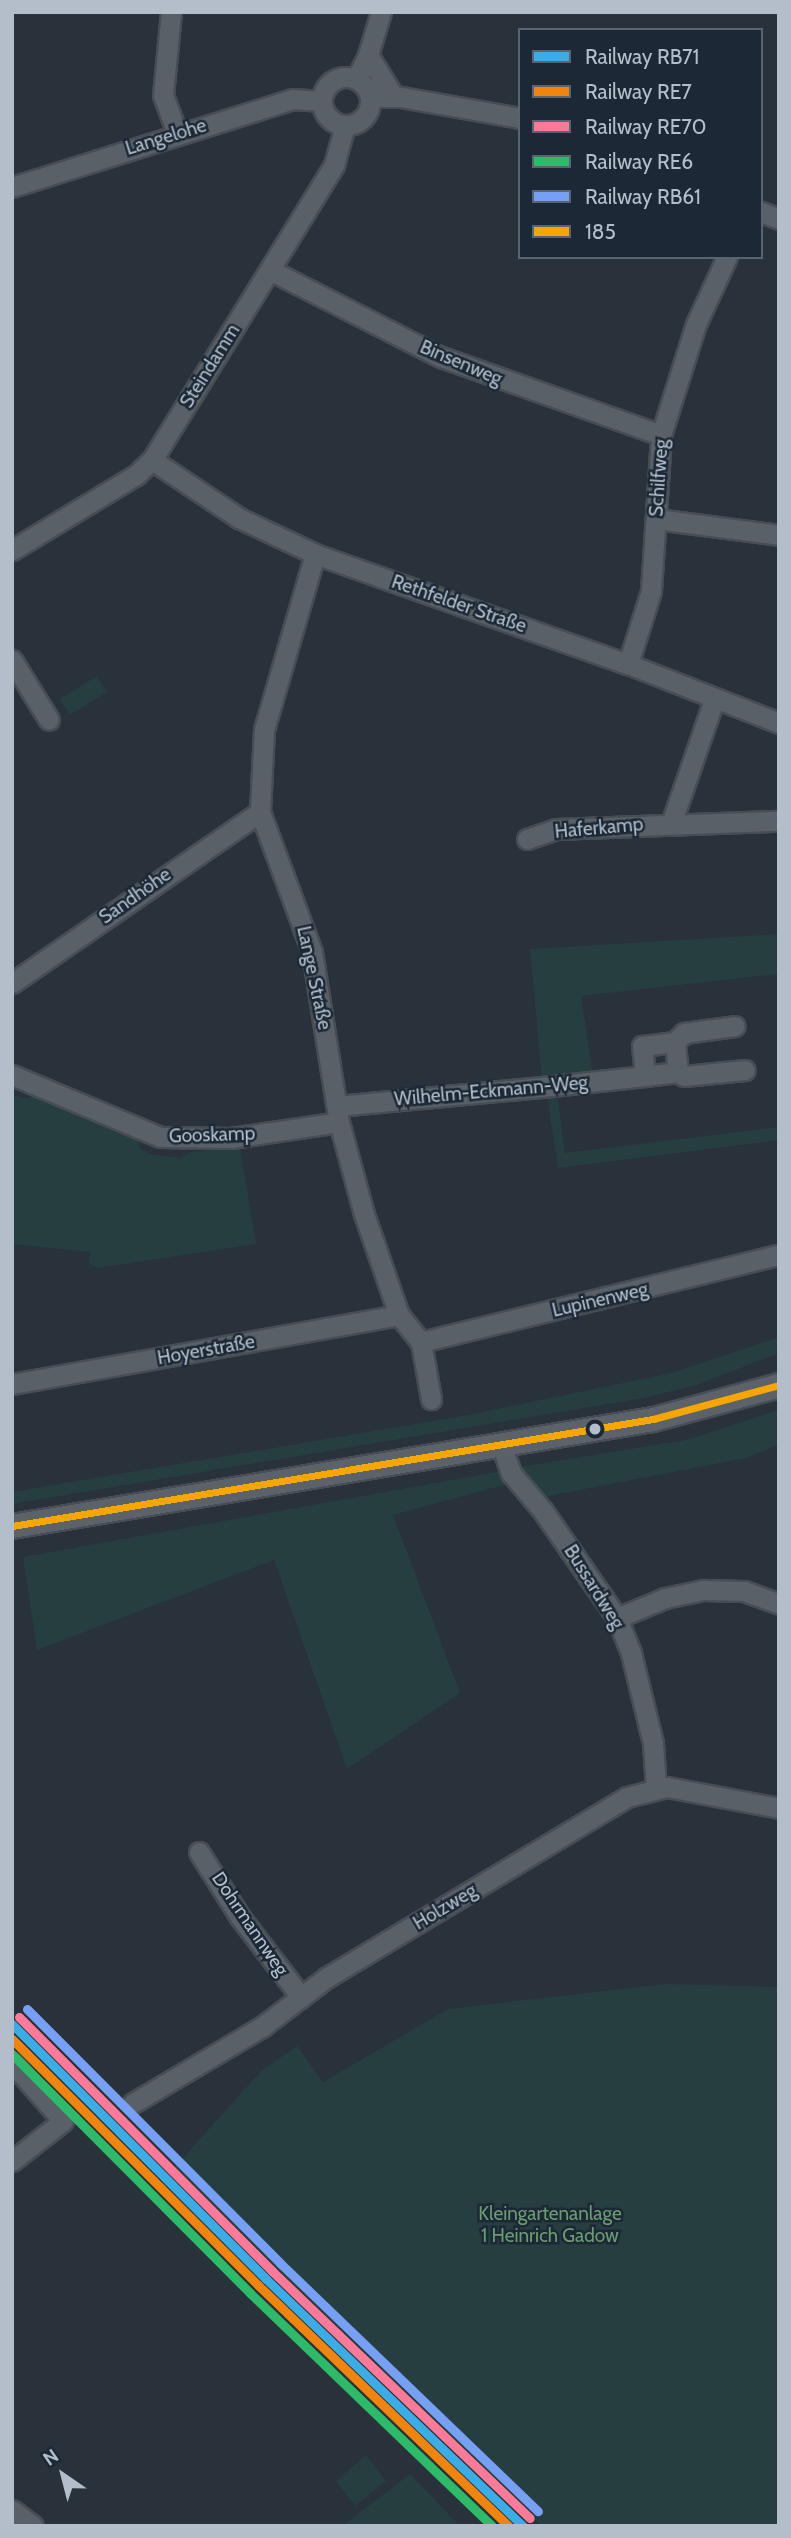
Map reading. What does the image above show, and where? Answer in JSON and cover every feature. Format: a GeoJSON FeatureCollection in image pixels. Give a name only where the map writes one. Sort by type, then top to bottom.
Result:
{"type":"FeatureCollection","features":[{"type":"Feature","properties":{"kind":"main road"},"geometry":{"type":"LineString","coordinates":[[12,1526],[687,1413],[779,1385]]}},
{"type":"Feature","properties":{"kind":"street"},"geometry":{"type":"LineString","coordinates":[[171,12],[163,95],[177,133]]}},
{"type":"Feature","properties":{"kind":"street"},"geometry":{"type":"LineString","coordinates":[[356,79],[368,55],[381,12]]}},
{"type":"Feature","properties":{"kind":"street"},"geometry":{"type":"LineString","coordinates":[[368,55],[394,97]]}},
{"type":"Feature","properties":{"kind":"street"},"geometry":{"type":"LineString","coordinates":[[356,79],[370,97]]}},
{"type":"Feature","properties":{"kind":"street"},"geometry":{"type":"LineString","coordinates":[[356,79],[333,81],[321,101],[331,120],[345,125],[364,117],[370,97]]}},
{"type":"Feature","properties":{"kind":"street"},"geometry":{"type":"LineString","coordinates":[[370,97],[394,97],[518,118]]}},
{"type":"Feature","properties":{"kind":"street","name":"Langelohe"},"geometry":{"type":"LineString","coordinates":[[12,187],[177,133],[293,99],[321,101]]}},
{"type":"Feature","properties":{"kind":"street","name":"Steindamm"},"geometry":{"type":"LineString","coordinates":[[12,550],[136,475],[152,460],[334,165],[345,125]]}},
{"type":"Feature","properties":{"kind":"street","name":"Schilfweg"},"geometry":{"type":"LineString","coordinates":[[628,664],[651,591],[661,435],[696,324],[726,259]]}},
{"type":"Feature","properties":{"kind":"street","name":"Binsenweg"},"geometry":{"type":"LineString","coordinates":[[270,270],[441,357],[661,435]]}},
{"type":"Feature","properties":{"kind":"street","name":"Rethfelder Straße"},"geometry":{"type":"LineString","coordinates":[[152,460],[239,518],[315,554],[628,664],[779,723]]}},
{"type":"Feature","properties":{"kind":"street"},"geometry":{"type":"LineString","coordinates":[[656,519],[779,535]]}},
{"type":"Feature","properties":{"kind":"street","name":"Lange Straße"},"geometry":{"type":"LineString","coordinates":[[315,554],[264,729],[260,812],[312,951],[338,1114],[399,1315],[421,1342],[431,1399]]}},
{"type":"Feature","properties":{"kind":"street"},"geometry":{"type":"LineString","coordinates":[[12,660],[49,720]]}},
{"type":"Feature","properties":{"kind":"street"},"geometry":{"type":"LineString","coordinates":[[672,821],[715,700]]}},
{"type":"Feature","properties":{"kind":"street","name":"Sandhöhe"},"geometry":{"type":"LineString","coordinates":[[12,983],[260,812]]}},
{"type":"Feature","properties":{"kind":"street","name":"Haferkamp"},"geometry":{"type":"LineString","coordinates":[[527,839],[556,829],[672,821],[779,821]]}},
{"type":"Feature","properties":{"kind":"street"},"geometry":{"type":"LineString","coordinates":[[645,1076],[642,1046],[675,1042],[684,1033],[735,1026]]}},
{"type":"Feature","properties":{"kind":"street"},"geometry":{"type":"LineString","coordinates":[[675,1042],[678,1072]]}},
{"type":"Feature","properties":{"kind":"street","name":"Wilhelm-Eckmann-Weg"},"geometry":{"type":"LineString","coordinates":[[338,1114],[678,1072],[684,1076],[745,1070]]}},
{"type":"Feature","properties":{"kind":"street","name":"Gooskamp"},"geometry":{"type":"LineString","coordinates":[[12,1075],[160,1137],[231,1138],[338,1114]]}},
{"type":"Feature","properties":{"kind":"street","name":"Lupinenweg"},"geometry":{"type":"LineString","coordinates":[[421,1342],[779,1255]]}},
{"type":"Feature","properties":{"kind":"street","name":"Hoyerstraße"},"geometry":{"type":"LineString","coordinates":[[12,1384],[399,1315]]}},
{"type":"Feature","properties":{"kind":"street","name":"Bussardweg"},"geometry":{"type":"LineString","coordinates":[[501,1444],[511,1473],[543,1511],[617,1618],[631,1653],[650,1730],[656,1788]]}},
{"type":"Feature","properties":{"kind":"street"},"geometry":{"type":"LineString","coordinates":[[617,1618],[665,1598],[704,1590],[744,1591],[779,1604]]}},
{"type":"Feature","properties":{"kind":"street","name":"Holzweg"},"geometry":{"type":"LineString","coordinates":[[133,2103],[263,2026],[301,1997],[627,1797],[656,1788],[707,1792],[779,1808]]}},
{"type":"Feature","properties":{"kind":"street","name":"Dohrmannweg"},"geometry":{"type":"LineString","coordinates":[[200,1852],[240,1917],[301,1997]]}},
{"type":"Feature","properties":{"kind":"street"},"geometry":{"type":"LineString","coordinates":[[12,2063],[63,2121],[12,2161]]}},
{"type":"Feature","properties":{"kind":"street"},"geometry":{"type":"LineString","coordinates":[[12,2510],[33,2526]]}},
{"type":"Feature","properties":{"kind":"green space"},"geometry":{"type":"Polygon","coordinates":[[[97,676],[107,692],[70,715],[60,699],[97,676]]]}},
{"type":"Feature","properties":{"kind":"green space"},"geometry":{"type":"Polygon","coordinates":[[[779,934],[779,985],[777,974],[581,996],[593,1076],[542,1081],[530,949],[779,934]]]}},
{"type":"Feature","properties":{"kind":"green space"},"geometry":{"type":"Polygon","coordinates":[[[40,1093],[138,1138],[140,1148],[150,1154],[180,1158],[191,1152],[240,1148],[256,1244],[97,1268],[89,1264],[90,1252],[12,1244],[12,1095],[26,1098],[40,1093]]]}},
{"type":"Feature","properties":{"kind":"green space"},"geometry":{"type":"Polygon","coordinates":[[[557,1094],[565,1153],[779,1127],[779,1140],[558,1168],[547,1095],[557,1094]]]}},
{"type":"Feature","properties":{"kind":"green space"},"geometry":{"type":"Polygon","coordinates":[[[779,1337],[779,1353],[697,1385],[644,1398],[12,1504],[12,1492],[468,1415],[671,1373],[779,1337]]]}},
{"type":"Feature","properties":{"kind":"green space"},"geometry":{"type":"Polygon","coordinates":[[[779,1410],[779,1445],[746,1458],[543,1497],[519,1467],[686,1440],[779,1410]]]}},
{"type":"Feature","properties":{"kind":"green space"},"geometry":{"type":"Polygon","coordinates":[[[502,1471],[511,1483],[393,1515],[460,1693],[347,1769],[274,1560],[37,1650],[23,1557],[502,1471]]]}},
{"type":"Feature","properties":{"kind":"green space","name":"Kleingartenanlage 1 Heinrich Gadow"},"geometry":{"type":"Polygon","coordinates":[[[666,1984],[779,1987],[779,2526],[542,2526],[373,2369],[173,2169],[261,2071],[297,2046],[323,2082],[448,2009],[666,1984]]]}},
{"type":"Feature","properties":{"kind":"green space"},"geometry":{"type":"Polygon","coordinates":[[[366,2455],[386,2481],[355,2506],[336,2481],[366,2455]]]}},
{"type":"Feature","properties":{"kind":"green space"},"geometry":{"type":"Polygon","coordinates":[[[410,2474],[460,2526],[342,2526],[410,2474]]]}},
{"type":"Feature","properties":{"kind":"rail line","name":"RB61"},"geometry":{"type":"LineString","coordinates":[[27,2009],[280,2263],[538,2511]]}},
{"type":"Feature","properties":{"kind":"rail line","name":"RE70"},"geometry":{"type":"LineString","coordinates":[[19,2017],[272,2271],[530,2518]]}},
{"type":"Feature","properties":{"kind":"rail line","name":"RB71"},"geometry":{"type":"LineString","coordinates":[[12,2024],[265,2278],[523,2526]]}},
{"type":"Feature","properties":{"kind":"rail line","name":"RE7"},"geometry":{"type":"LineString","coordinates":[[12,2039],[258,2285],[508,2526]]}},
{"type":"Feature","properties":{"kind":"rail line","name":"RE6"},"geometry":{"type":"LineString","coordinates":[[12,2054],[250,2293],[492,2526]]}},
{"type":"Feature","properties":{"kind":"transit line","name":"185"},"geometry":{"type":"LineString","coordinates":[[12,1526],[653,1419],[779,1385]]}}]}
